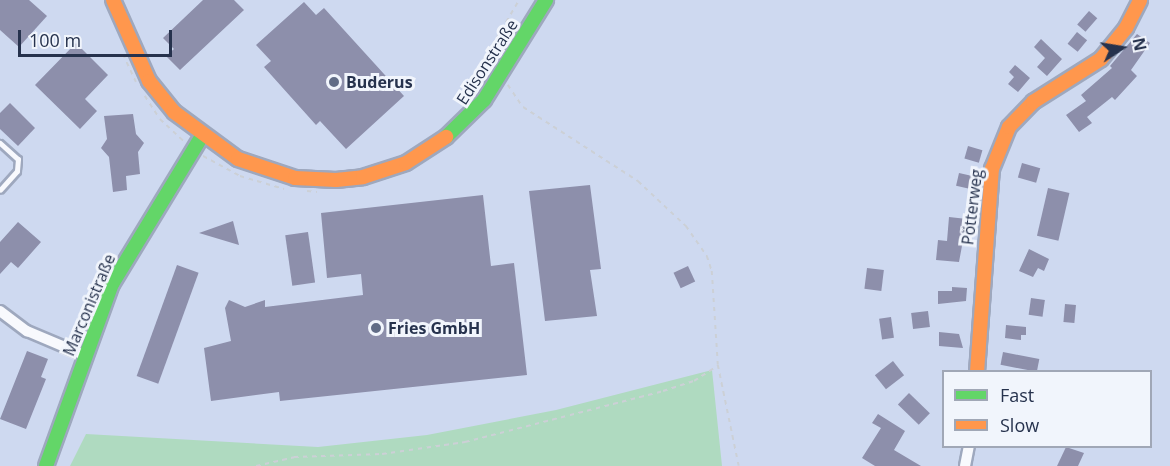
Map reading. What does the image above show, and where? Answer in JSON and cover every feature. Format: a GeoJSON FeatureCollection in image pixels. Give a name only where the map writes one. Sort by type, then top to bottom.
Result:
{"type":"FeatureCollection","features":[{"type":"Feature","properties":{"kind":"street","name":"Edisonstraße"},"geometry":{"type":"LineString","coordinates":[[113,0],[149,81],[174,112],[202,136],[238,159],[283,176],[315,180],[363,177],[406,163],[441,142],[469,118],[503,81],[546,0]]}},
{"type":"Feature","properties":{"kind":"street","name":"Pötterweg"},"geometry":{"type":"LineString","coordinates":[[977,370],[992,170],[1009,127],[1033,102],[1101,59],[1126,28],[1140,0]]}},
{"type":"Feature","properties":{"kind":"street","name":"Marconistraße"},"geometry":{"type":"LineString","coordinates":[[46,466],[84,355],[112,284],[202,136]]}},
{"type":"Feature","properties":{"kind":"street"},"geometry":{"type":"LineString","coordinates":[[0,311],[27,331],[84,355]]}},
{"type":"Feature","properties":{"kind":"street"},"geometry":{"type":"LineString","coordinates":[[965,466],[969,448]]}},
{"type":"Feature","properties":{"kind":"lane"},"geometry":{"type":"LineString","coordinates":[[0,143],[18,159],[17,171],[0,190]]}},
{"type":"Feature","properties":{"kind":"path"},"geometry":{"type":"LineString","coordinates":[[519,0],[483,61],[523,106],[638,181],[686,226],[712,271],[718,365],[739,466]]}},
{"type":"Feature","properties":{"kind":"path"},"geometry":{"type":"LineString","coordinates":[[121,50],[135,81],[160,119],[193,149],[240,176],[291,190]]}},
{"type":"Feature","properties":{"kind":"path"},"geometry":{"type":"LineString","coordinates":[[502,94],[503,81]]}},
{"type":"Feature","properties":{"kind":"path"},"geometry":{"type":"LineString","coordinates":[[302,191],[321,192]]}},
{"type":"Feature","properties":{"kind":"path"},"geometry":{"type":"LineString","coordinates":[[256,466],[294,457],[430,449],[556,420],[685,384],[718,365]]}},
{"type":"Feature","properties":{"kind":"green space"},"geometry":{"type":"Polygon","coordinates":[[[712,370],[722,466],[70,466],[86,434],[318,447],[427,435],[556,410],[712,370]]]}},
{"type":"Feature","properties":{"kind":"building"},"geometry":{"type":"Polygon","coordinates":[[[0,0],[29,0],[47,16],[19,47],[0,30],[0,0]]]}},
{"type":"Feature","properties":{"kind":"building"},"geometry":{"type":"Polygon","coordinates":[[[203,0],[234,0],[244,10],[180,70],[166,56],[174,49],[163,38],[203,0]]]}},
{"type":"Feature","properties":{"kind":"building","name":"Buderus"},"geometry":{"type":"Polygon","coordinates":[[[304,2],[316,15],[324,8],[404,96],[346,149],[320,121],[316,125],[264,67],[271,61],[256,45],[304,2]]]}},
{"type":"Feature","properties":{"kind":"building"},"geometry":{"type":"Polygon","coordinates":[[[1089,11],[1097,18],[1085,32],[1077,25],[1089,11]]]}},
{"type":"Feature","properties":{"kind":"building"},"geometry":{"type":"Polygon","coordinates":[[[1077,32],[1087,40],[1078,52],[1068,44],[1077,32]]]}},
{"type":"Feature","properties":{"kind":"building"},"geometry":{"type":"Polygon","coordinates":[[[1137,34],[1150,43],[1131,70],[1137,76],[1115,100],[1112,97],[1087,117],[1092,123],[1079,132],[1066,115],[1086,101],[1081,95],[1112,68],[1110,66],[1137,34]]]}},
{"type":"Feature","properties":{"kind":"building"},"geometry":{"type":"Polygon","coordinates":[[[1041,39],[1062,59],[1047,76],[1037,67],[1045,58],[1034,47],[1041,39]]]}},
{"type":"Feature","properties":{"kind":"building"},"geometry":{"type":"Polygon","coordinates":[[[76,43],[108,75],[85,99],[97,111],[80,129],[35,85],[76,43]]]}},
{"type":"Feature","properties":{"kind":"building"},"geometry":{"type":"Polygon","coordinates":[[[1015,65],[1030,78],[1018,92],[1008,84],[1014,77],[1009,72],[1015,65]]]}},
{"type":"Feature","properties":{"kind":"building"},"geometry":{"type":"Polygon","coordinates":[[[10,103],[35,128],[18,146],[0,129],[0,113],[10,103]]]}},
{"type":"Feature","properties":{"kind":"building"},"geometry":{"type":"Polygon","coordinates":[[[133,114],[136,134],[144,143],[138,152],[140,174],[126,176],[127,190],[113,192],[109,157],[101,148],[107,139],[104,116],[133,114]]]}},
{"type":"Feature","properties":{"kind":"building"},"geometry":{"type":"Polygon","coordinates":[[[968,146],[982,150],[979,163],[964,158],[968,146]]]}},
{"type":"Feature","properties":{"kind":"building"},"geometry":{"type":"Polygon","coordinates":[[[1022,163],[1040,168],[1036,183],[1018,177],[1022,163]]]}},
{"type":"Feature","properties":{"kind":"building"},"geometry":{"type":"Polygon","coordinates":[[[959,173],[976,177],[973,189],[956,186],[959,173]]]}},
{"type":"Feature","properties":{"kind":"building"},"geometry":{"type":"Polygon","coordinates":[[[590,185],[601,269],[590,270],[597,316],[545,321],[529,191],[590,185]]]}},
{"type":"Feature","properties":{"kind":"building"},"geometry":{"type":"Polygon","coordinates":[[[1048,188],[1069,193],[1058,241],[1037,236],[1048,188]]]}},
{"type":"Feature","properties":{"kind":"building","name":"Fries GmbH"},"geometry":{"type":"Polygon","coordinates":[[[483,195],[491,266],[514,263],[527,375],[280,401],[279,392],[211,401],[204,348],[231,341],[225,308],[229,300],[245,307],[265,300],[265,307],[363,295],[361,274],[327,278],[321,213],[483,195]]]}},
{"type":"Feature","properties":{"kind":"building"},"geometry":{"type":"Polygon","coordinates":[[[949,217],[967,219],[959,262],[936,260],[938,240],[947,241],[949,217]]]}},
{"type":"Feature","properties":{"kind":"building"},"geometry":{"type":"Polygon","coordinates":[[[233,221],[239,245],[199,233],[233,221]]]}},
{"type":"Feature","properties":{"kind":"building"},"geometry":{"type":"Polygon","coordinates":[[[18,222],[41,242],[18,268],[11,262],[0,274],[0,242],[18,222]]]}},
{"type":"Feature","properties":{"kind":"building"},"geometry":{"type":"Polygon","coordinates":[[[308,232],[315,283],[292,286],[285,235],[308,232]]]}},
{"type":"Feature","properties":{"kind":"building"},"geometry":{"type":"Polygon","coordinates":[[[1029,249],[1049,259],[1044,271],[1038,268],[1033,277],[1019,271],[1029,249]]]}},
{"type":"Feature","properties":{"kind":"building"},"geometry":{"type":"Polygon","coordinates":[[[177,265],[199,273],[158,384],[137,376],[177,265]]]}},
{"type":"Feature","properties":{"kind":"building"},"geometry":{"type":"Polygon","coordinates":[[[688,266],[695,281],[681,288],[673,273],[688,266]]]}},
{"type":"Feature","properties":{"kind":"building"},"geometry":{"type":"Polygon","coordinates":[[[867,268],[884,270],[881,291],[864,289],[867,268]]]}},
{"type":"Feature","properties":{"kind":"building"},"geometry":{"type":"Polygon","coordinates":[[[952,287],[967,288],[966,301],[938,304],[938,291],[952,291],[952,287]]]}},
{"type":"Feature","properties":{"kind":"building"},"geometry":{"type":"Polygon","coordinates":[[[1031,298],[1045,300],[1042,317],[1029,315],[1031,298]]]}},
{"type":"Feature","properties":{"kind":"building"},"geometry":{"type":"Polygon","coordinates":[[[1065,304],[1076,305],[1074,323],[1063,322],[1065,304]]]}},
{"type":"Feature","properties":{"kind":"building"},"geometry":{"type":"Polygon","coordinates":[[[928,311],[930,327],[913,329],[911,313],[928,311]]]}},
{"type":"Feature","properties":{"kind":"building"},"geometry":{"type":"Polygon","coordinates":[[[891,317],[894,338],[882,339],[879,319],[891,317]]]}},
{"type":"Feature","properties":{"kind":"building"},"geometry":{"type":"Polygon","coordinates":[[[1006,325],[1026,327],[1026,335],[1021,335],[1021,340],[1005,338],[1006,325]]]}},
{"type":"Feature","properties":{"kind":"building"},"geometry":{"type":"Polygon","coordinates":[[[939,332],[959,334],[963,348],[939,346],[939,332]]]}},
{"type":"Feature","properties":{"kind":"building"},"geometry":{"type":"Polygon","coordinates":[[[27,351],[48,359],[41,377],[46,379],[26,429],[0,419],[27,351]]]}},
{"type":"Feature","properties":{"kind":"building"},"geometry":{"type":"Polygon","coordinates":[[[1003,352],[1039,359],[1037,370],[1001,365],[1003,352]]]}},
{"type":"Feature","properties":{"kind":"building"},"geometry":{"type":"Polygon","coordinates":[[[893,361],[904,375],[886,389],[875,375],[893,361]]]}},
{"type":"Feature","properties":{"kind":"building"},"geometry":{"type":"Polygon","coordinates":[[[909,393],[930,413],[919,425],[898,405],[909,393]]]}},
{"type":"Feature","properties":{"kind":"building"},"geometry":{"type":"Polygon","coordinates":[[[878,414],[905,431],[894,450],[921,466],[875,466],[862,458],[881,428],[872,423],[878,414]]]}},
{"type":"Feature","properties":{"kind":"building"},"geometry":{"type":"Polygon","coordinates":[[[1066,448],[1084,453],[1078,466],[1057,466],[1066,448]]]}},
{"type":"Feature","properties":{"kind":"traffic: fast"},"geometry":{"type":"LineString","coordinates":[[446,137],[484,100],[546,0]]}},
{"type":"Feature","properties":{"kind":"traffic: fast"},"geometry":{"type":"LineString","coordinates":[[46,466],[112,284],[202,136]]}},
{"type":"Feature","properties":{"kind":"traffic: slow"},"geometry":{"type":"LineString","coordinates":[[113,0],[149,81],[174,112],[238,159],[295,178],[336,180],[363,177],[406,163],[446,137]]}},
{"type":"Feature","properties":{"kind":"traffic: slow"},"geometry":{"type":"LineString","coordinates":[[977,370],[992,169],[1009,127],[1033,102],[1101,59],[1126,28],[1140,0]]}},
{"type":"Feature","properties":{"kind":"place","name":"Buderus"},"geometry":{"type":"Point","coordinates":[334,82]}},
{"type":"Feature","properties":{"kind":"place","name":"Fries GmbH"},"geometry":{"type":"Point","coordinates":[376,328]}}]}
